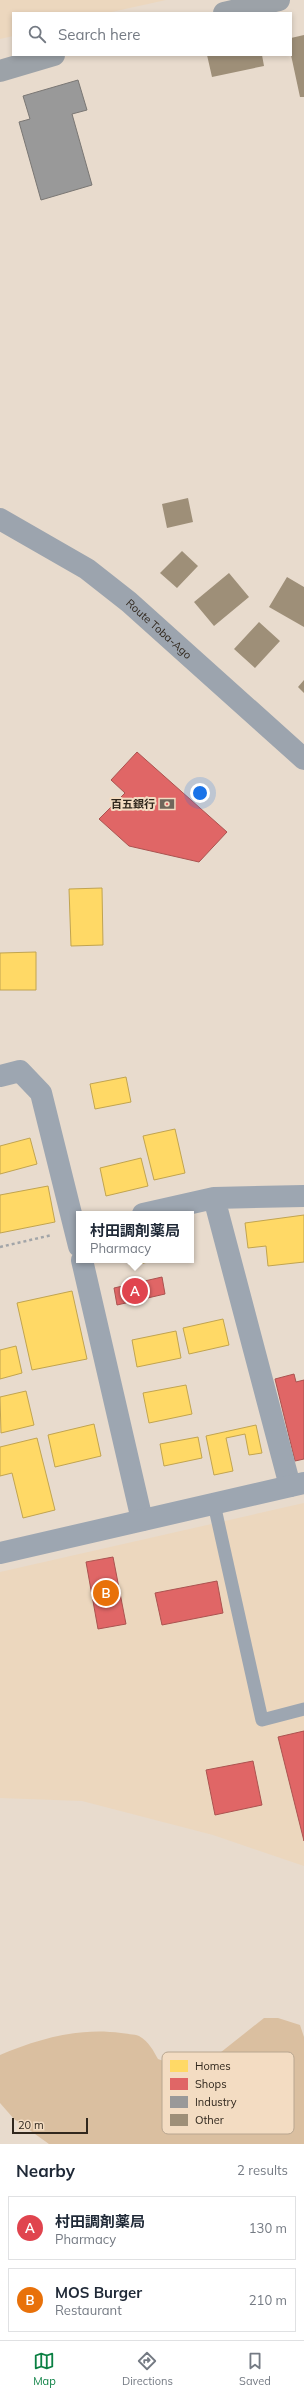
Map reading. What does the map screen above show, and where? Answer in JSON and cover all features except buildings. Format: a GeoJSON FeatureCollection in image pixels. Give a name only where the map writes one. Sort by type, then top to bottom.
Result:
{"type":"FeatureCollection","features":[{"type":"Feature","properties":{"kind":"highway"},"geometry":{"type":"LineString","coordinates":[[228,12],[279,0]]}},
{"type":"Feature","properties":{"kind":"highway"},"geometry":{"type":"LineString","coordinates":[[0,71],[51,56]]}},
{"type":"Feature","properties":{"kind":"main road","name":"Route Toba-Ago"},"geometry":{"type":"LineString","coordinates":[[0,519],[87,569],[129,602],[304,759]]}},
{"type":"Feature","properties":{"kind":"street"},"geometry":{"type":"LineString","coordinates":[[0,1076],[20,1071],[41,1093],[76,1227]]}},
{"type":"Feature","properties":{"kind":"street"},"geometry":{"type":"LineString","coordinates":[[156,1211],[214,1198],[304,1196]]}},
{"type":"Feature","properties":{"kind":"street"},"geometry":{"type":"LineString","coordinates":[[0,1553],[297,1485],[214,1198]]}},
{"type":"Feature","properties":{"kind":"street"},"geometry":{"type":"LineString","coordinates":[[83,1263],[142,1520]]}},
{"type":"Feature","properties":{"kind":"lane"},"geometry":{"type":"LineString","coordinates":[[214,1504],[262,1720],[304,1710]]}},
{"type":"Feature","properties":{"kind":"path"},"geometry":{"type":"LineString","coordinates":[[0,1247],[76,1235]]}},
{"type":"Feature","properties":{"kind":"shaded area"},"geometry":{"type":"Polygon","coordinates":[[[0,0],[166,0],[112,12],[12,12],[12,36],[0,39],[0,0]]]}},
{"type":"Feature","properties":{"kind":"shaded area"},"geometry":{"type":"Polygon","coordinates":[[[304,1503],[304,1866],[213,1835],[82,1801],[0,1798],[0,1572],[304,1503]]]}},
{"type":"Feature","properties":{"kind":"shaded area"},"geometry":{"type":"Polygon","coordinates":[[[264,2018],[278,2018],[300,2025],[304,2037],[304,2144],[49,2144],[14,2119],[0,2103],[0,2055],[44,2039],[74,2033],[105,2032],[132,2034],[139,2036],[145,2041],[158,2059],[162,2060],[162,2134],[294,2134],[294,2052],[221,2052],[264,2018]]]}},
{"type":"Feature","properties":{"kind":"place","name":"百五銀行"},"geometry":{"type":"Point","coordinates":[167,804]}},
{"type":"Feature","properties":{"kind":"place","name":"村田調剤薬局"},"geometry":{"type":"Point","coordinates":[135,1291]}},
{"type":"Feature","properties":{"kind":"place","name":"MOS Burger"},"geometry":{"type":"Point","coordinates":[106,1593]}}]}
